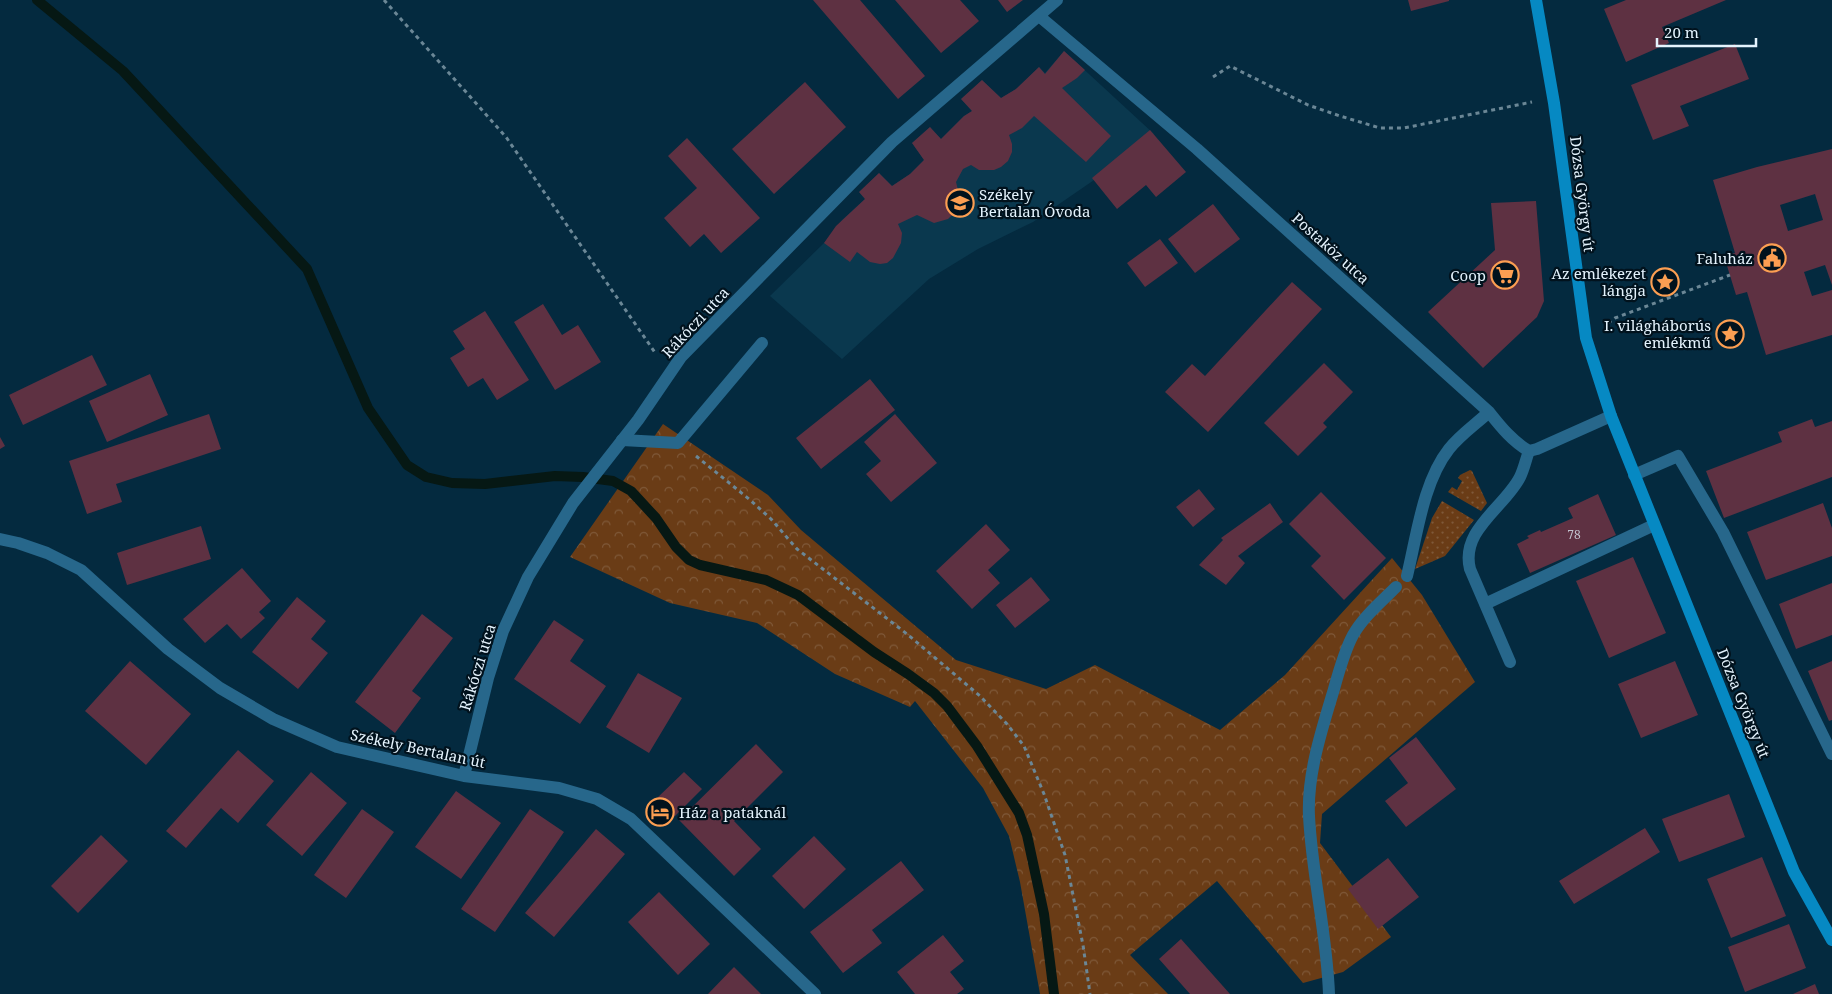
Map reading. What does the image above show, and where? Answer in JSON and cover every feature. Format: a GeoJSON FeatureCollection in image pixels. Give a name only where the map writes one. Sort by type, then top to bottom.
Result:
{"type":"FeatureCollection","features":[{"type":"Feature","properties":{"kind":"main road","name":"Dózsa György út"},"geometry":{"type":"LineString","coordinates":[[1536,0],[1553,97],[1586,338],[1611,416],[1794,872],[1832,940]]}},
{"type":"Feature","properties":{"kind":"street","name":"Rákóczi utca"},"geometry":{"type":"LineString","coordinates":[[464,776],[488,678],[503,631],[528,577],[573,504],[638,420],[681,357],[892,142],[1057,0]]}},
{"type":"Feature","properties":{"kind":"street","name":"Postaköz utca"},"geometry":{"type":"LineString","coordinates":[[1039,16],[1197,149],[1489,412],[1507,434],[1529,451]]}},
{"type":"Feature","properties":{"kind":"street"},"geometry":{"type":"LineString","coordinates":[[618,445],[678,443],[762,343]]}},
{"type":"Feature","properties":{"kind":"street"},"geometry":{"type":"LineString","coordinates":[[1408,576],[1433,476],[1450,448],[1489,412]]}},
{"type":"Feature","properties":{"kind":"street"},"geometry":{"type":"LineString","coordinates":[[1510,662],[1470,569],[1468,555],[1472,538],[1519,478],[1529,451],[1537,450],[1611,416]]}},
{"type":"Feature","properties":{"kind":"street"},"geometry":{"type":"LineString","coordinates":[[1634,475],[1678,456],[1723,532],[1832,754]]}},
{"type":"Feature","properties":{"kind":"street"},"geometry":{"type":"LineString","coordinates":[[1485,604],[1654,525]]}},
{"type":"Feature","properties":{"kind":"street","name":"Székely Bertalan út"},"geometry":{"type":"LineString","coordinates":[[0,539],[47,553],[81,570],[168,649],[220,688],[273,719],[337,747],[464,776],[559,788],[597,799],[631,820],[815,994]]}},
{"type":"Feature","properties":{"kind":"street"},"geometry":{"type":"LineString","coordinates":[[1330,994],[1311,843],[1310,789],[1319,738],[1346,649],[1361,622],[1396,587]]}},
{"type":"Feature","properties":{"kind":"path"},"geometry":{"type":"LineString","coordinates":[[384,0],[506,138],[670,374]]}},
{"type":"Feature","properties":{"kind":"path"},"geometry":{"type":"LineString","coordinates":[[1213,76],[1230,66],[1308,105],[1380,128],[1404,128],[1553,97]]}},
{"type":"Feature","properties":{"kind":"path"},"geometry":{"type":"LineString","coordinates":[[1615,318],[1730,275]]}},
{"type":"Feature","properties":{"kind":"path"},"geometry":{"type":"LineString","coordinates":[[678,443],[714,469],[749,499],[771,519],[797,549],[907,634],[980,696],[1007,724],[1024,746],[1044,794],[1065,855],[1083,945],[1090,994]]}},
{"type":"Feature","properties":{"kind":"shaded area","name":"Székely Bertalan Óvoda"},"geometry":{"type":"Polygon","coordinates":[[[1064,51],[1154,134],[1097,178],[1033,222],[978,249],[929,279],[842,359],[770,296],[824,243],[842,220],[865,199],[859,192],[879,173],[892,186],[910,174],[924,160],[912,143],[930,127],[941,139],[964,116],[972,111],[961,99],[982,80],[1001,98],[1016,89],[1039,67],[1045,73],[1064,51]]]}},
{"type":"Feature","properties":{"kind":"green space"},"geometry":{"type":"Polygon","coordinates":[[[663,424],[768,495],[801,530],[956,660],[1046,689],[1095,665],[1220,730],[1285,675],[1392,558],[1422,595],[1475,682],[1322,814],[1320,843],[1391,937],[1343,972],[1303,983],[1217,881],[1130,955],[1168,994],[1040,994],[1020,882],[1009,836],[983,788],[915,701],[910,707],[835,674],[757,623],[670,603],[570,557],[663,424]]]}},
{"type":"Feature","properties":{"kind":"green space"},"geometry":{"type":"Polygon","coordinates":[[[1470,470],[1487,503],[1481,511],[1448,492],[1452,487],[1457,490],[1462,481],[1458,478],[1470,470]]]}},
{"type":"Feature","properties":{"kind":"green space"},"geometry":{"type":"Polygon","coordinates":[[[1442,501],[1474,520],[1445,556],[1415,569],[1432,518],[1442,501]]]}},
{"type":"Feature","properties":{"kind":"building"},"geometry":{"type":"Polygon","coordinates":[[[813,0],[860,0],[925,76],[898,99],[813,0]]]}},
{"type":"Feature","properties":{"kind":"building"},"geometry":{"type":"Polygon","coordinates":[[[895,0],[960,0],[979,21],[941,53],[895,0]]]}},
{"type":"Feature","properties":{"kind":"building"},"geometry":{"type":"Polygon","coordinates":[[[998,0],[1023,0],[1007,12],[998,0]]]}},
{"type":"Feature","properties":{"kind":"building"},"geometry":{"type":"Polygon","coordinates":[[[1408,0],[1449,0],[1449,1],[1411,11],[1408,0]]]}},
{"type":"Feature","properties":{"kind":"building"},"geometry":{"type":"Polygon","coordinates":[[[1626,0],[1726,0],[1662,27],[1669,43],[1626,62],[1604,9],[1626,0]]]}},
{"type":"Feature","properties":{"kind":"building"},"geometry":{"type":"Polygon","coordinates":[[[1735,44],[1749,79],[1680,106],[1689,126],[1653,140],[1631,85],[1735,44]]]}},
{"type":"Feature","properties":{"kind":"building"},"geometry":{"type":"Polygon","coordinates":[[[1064,51],[1085,70],[1062,88],[1111,136],[1086,162],[1034,116],[1022,128],[1009,135],[1012,152],[1008,161],[1001,167],[994,170],[979,170],[971,165],[963,169],[956,182],[959,194],[957,205],[954,213],[948,219],[934,223],[917,215],[898,224],[902,233],[901,243],[893,258],[887,263],[870,262],[857,252],[850,262],[824,243],[836,226],[865,199],[859,192],[879,173],[892,186],[910,174],[924,160],[912,143],[930,127],[941,139],[964,116],[972,111],[961,99],[982,80],[1001,98],[1016,89],[1039,67],[1045,74],[1064,51]]]}},
{"type":"Feature","properties":{"kind":"building"},"geometry":{"type":"Polygon","coordinates":[[[805,82],[846,127],[774,194],[732,149],[805,82]]]}},
{"type":"Feature","properties":{"kind":"building"},"geometry":{"type":"Polygon","coordinates":[[[1150,130],[1186,172],[1156,197],[1146,185],[1117,209],[1092,178],[1150,130]]]}},
{"type":"Feature","properties":{"kind":"building"},"geometry":{"type":"Polygon","coordinates":[[[687,138],[760,218],[721,253],[704,234],[690,247],[664,218],[697,188],[668,156],[687,138]]]}},
{"type":"Feature","properties":{"kind":"building"},"geometry":{"type":"Polygon","coordinates":[[[1832,149],[1832,285],[1825,265],[1804,272],[1812,296],[1832,290],[1832,335],[1766,355],[1747,292],[1736,295],[1724,256],[1735,253],[1713,180],[1832,149]],[[1815,194],[1780,205],[1788,231],[1823,220],[1815,194]]]}},
{"type":"Feature","properties":{"kind":"building","name":"Coop"},"geometry":{"type":"Polygon","coordinates":[[[1536,201],[1544,301],[1537,317],[1483,368],[1428,312],[1495,250],[1491,203],[1536,201]]]}},
{"type":"Feature","properties":{"kind":"building"},"geometry":{"type":"Polygon","coordinates":[[[1213,204],[1240,239],[1195,273],[1168,239],[1213,204]]]}},
{"type":"Feature","properties":{"kind":"building"},"geometry":{"type":"Polygon","coordinates":[[[1160,239],[1178,263],[1145,287],[1127,263],[1160,239]]]}},
{"type":"Feature","properties":{"kind":"building"},"geometry":{"type":"Polygon","coordinates":[[[1292,282],[1322,309],[1208,432],[1165,392],[1192,364],[1205,376],[1292,282]]]}},
{"type":"Feature","properties":{"kind":"building"},"geometry":{"type":"Polygon","coordinates":[[[543,304],[562,335],[578,325],[601,362],[555,390],[514,322],[543,304]]]}},
{"type":"Feature","properties":{"kind":"building"},"geometry":{"type":"Polygon","coordinates":[[[485,311],[529,380],[497,400],[483,378],[468,387],[450,358],[465,349],[453,331],[485,311]]]}},
{"type":"Feature","properties":{"kind":"building"},"geometry":{"type":"Polygon","coordinates":[[[92,355],[107,385],[23,425],[9,395],[92,355]]]}},
{"type":"Feature","properties":{"kind":"building"},"geometry":{"type":"Polygon","coordinates":[[[1324,363],[1353,392],[1323,423],[1327,427],[1298,456],[1264,423],[1324,363]]]}},
{"type":"Feature","properties":{"kind":"building"},"geometry":{"type":"Polygon","coordinates":[[[150,374],[168,415],[107,442],[89,401],[150,374]]]}},
{"type":"Feature","properties":{"kind":"building"},"geometry":{"type":"Polygon","coordinates":[[[870,379],[895,410],[821,469],[796,438],[870,379]]]}},
{"type":"Feature","properties":{"kind":"building"},"geometry":{"type":"Polygon","coordinates":[[[209,414],[221,449],[116,484],[122,502],[87,514],[69,461],[209,414]]]}},
{"type":"Feature","properties":{"kind":"building"},"geometry":{"type":"Polygon","coordinates":[[[895,414],[937,463],[891,502],[866,474],[881,461],[864,442],[895,414]]]}},
{"type":"Feature","properties":{"kind":"building"},"geometry":{"type":"Polygon","coordinates":[[[1812,419],[1815,427],[1832,421],[1832,477],[1724,518],[1706,471],[1782,442],[1778,432],[1812,419]]]}},
{"type":"Feature","properties":{"kind":"building"},"geometry":{"type":"Polygon","coordinates":[[[0,437],[5,446],[0,449],[0,437]]]}},
{"type":"Feature","properties":{"kind":"building"},"geometry":{"type":"Polygon","coordinates":[[[1199,489],[1215,509],[1193,527],[1176,507],[1199,489]]]}},
{"type":"Feature","properties":{"kind":"building"},"geometry":{"type":"Polygon","coordinates":[[[1321,492],[1386,558],[1344,600],[1311,566],[1321,556],[1289,524],[1321,492]]]}},
{"type":"Feature","properties":{"kind":"building"},"geometry":{"type":"Polygon","coordinates":[[[1598,494],[1616,535],[1530,573],[1517,544],[1529,538],[1527,536],[1573,518],[1568,508],[1598,494]]]}},
{"type":"Feature","properties":{"kind":"building"},"geometry":{"type":"Polygon","coordinates":[[[1270,503],[1283,522],[1238,556],[1245,563],[1226,585],[1199,565],[1223,540],[1221,538],[1270,503]]]}},
{"type":"Feature","properties":{"kind":"building"},"geometry":{"type":"Polygon","coordinates":[[[1823,503],[1832,528],[1832,556],[1766,580],[1747,532],[1823,503]]]}},
{"type":"Feature","properties":{"kind":"building"},"geometry":{"type":"Polygon","coordinates":[[[986,524],[1010,550],[988,570],[1000,583],[972,609],[936,571],[986,524]]]}},
{"type":"Feature","properties":{"kind":"building"},"geometry":{"type":"Polygon","coordinates":[[[201,526],[211,559],[127,585],[117,553],[201,526]]]}},
{"type":"Feature","properties":{"kind":"building"},"geometry":{"type":"Polygon","coordinates":[[[1633,557],[1666,633],[1609,658],[1576,581],[1633,557]]]}},
{"type":"Feature","properties":{"kind":"building"},"geometry":{"type":"Polygon","coordinates":[[[242,568],[271,601],[259,612],[265,618],[241,639],[227,624],[205,643],[183,619],[242,568]]]}},
{"type":"Feature","properties":{"kind":"building"},"geometry":{"type":"Polygon","coordinates":[[[1031,577],[1050,600],[1015,628],[996,605],[1031,577]]]}},
{"type":"Feature","properties":{"kind":"building"},"geometry":{"type":"Polygon","coordinates":[[[1832,583],[1832,635],[1796,649],[1779,604],[1832,583]]]}},
{"type":"Feature","properties":{"kind":"building"},"geometry":{"type":"Polygon","coordinates":[[[297,597],[326,621],[311,639],[328,653],[298,689],[252,652],[297,597]]]}},
{"type":"Feature","properties":{"kind":"building"},"geometry":{"type":"Polygon","coordinates":[[[422,614],[453,638],[412,691],[421,698],[395,733],[355,702],[422,614]]]}},
{"type":"Feature","properties":{"kind":"building"},"geometry":{"type":"Polygon","coordinates":[[[554,620],[584,640],[570,661],[606,686],[580,724],[514,679],[554,620]]]}},
{"type":"Feature","properties":{"kind":"building"},"geometry":{"type":"Polygon","coordinates":[[[130,661],[191,714],[146,765],[85,711],[130,661]]]}},
{"type":"Feature","properties":{"kind":"building"},"geometry":{"type":"Polygon","coordinates":[[[1675,661],[1698,715],[1641,738],[1618,684],[1675,661]]]}},
{"type":"Feature","properties":{"kind":"building"},"geometry":{"type":"Polygon","coordinates":[[[1832,661],[1832,720],[1829,721],[1808,671],[1832,661]]]}},
{"type":"Feature","properties":{"kind":"building"},"geometry":{"type":"Polygon","coordinates":[[[638,673],[682,698],[649,753],[606,727],[638,673]]]}},
{"type":"Feature","properties":{"kind":"building"},"geometry":{"type":"Polygon","coordinates":[[[1416,737],[1456,789],[1406,827],[1385,801],[1408,783],[1389,758],[1416,737]]]}},
{"type":"Feature","properties":{"kind":"building"},"geometry":{"type":"Polygon","coordinates":[[[756,744],[783,772],[734,821],[761,849],[734,876],[679,820],[756,744]]]}},
{"type":"Feature","properties":{"kind":"building"},"geometry":{"type":"Polygon","coordinates":[[[238,750],[274,781],[238,823],[221,808],[186,848],[166,831],[238,750]]]}},
{"type":"Feature","properties":{"kind":"building"},"geometry":{"type":"Polygon","coordinates":[[[311,772],[347,803],[302,856],[266,825],[311,772]]]}},
{"type":"Feature","properties":{"kind":"building"},"geometry":{"type":"Polygon","coordinates":[[[684,772],[702,789],[674,817],[656,799],[684,772]]]}},
{"type":"Feature","properties":{"kind":"building"},"geometry":{"type":"Polygon","coordinates":[[[456,791],[501,823],[461,879],[415,847],[456,791]]]}},
{"type":"Feature","properties":{"kind":"building"},"geometry":{"type":"Polygon","coordinates":[[[1729,794],[1745,837],[1679,862],[1662,819],[1729,794]]]}},
{"type":"Feature","properties":{"kind":"building"},"geometry":{"type":"Polygon","coordinates":[[[362,809],[394,832],[346,898],[314,875],[362,809]]]}},
{"type":"Feature","properties":{"kind":"building"},"geometry":{"type":"Polygon","coordinates":[[[530,809],[564,832],[495,932],[461,909],[530,809]]]}},
{"type":"Feature","properties":{"kind":"building"},"geometry":{"type":"Polygon","coordinates":[[[1645,828],[1660,852],[1574,904],[1559,881],[1645,828]]]}},
{"type":"Feature","properties":{"kind":"building"},"geometry":{"type":"Polygon","coordinates":[[[596,829],[625,854],[554,937],[525,913],[596,829]]]}},
{"type":"Feature","properties":{"kind":"building"},"geometry":{"type":"Polygon","coordinates":[[[101,835],[128,861],[78,913],[51,886],[101,835]]]}},
{"type":"Feature","properties":{"kind":"building"},"geometry":{"type":"Polygon","coordinates":[[[814,836],[846,869],[804,909],[772,876],[814,836]]]}},
{"type":"Feature","properties":{"kind":"building"},"geometry":{"type":"Polygon","coordinates":[[[1762,857],[1786,916],[1731,938],[1707,879],[1762,857]]]}},
{"type":"Feature","properties":{"kind":"building"},"geometry":{"type":"Polygon","coordinates":[[[1388,858],[1419,897],[1378,929],[1348,889],[1388,858]]]}},
{"type":"Feature","properties":{"kind":"building"},"geometry":{"type":"Polygon","coordinates":[[[901,861],[924,890],[872,930],[882,943],[843,973],[810,932],[901,861]]]}},
{"type":"Feature","properties":{"kind":"building"},"geometry":{"type":"Polygon","coordinates":[[[659,892],[710,944],[678,975],[628,922],[659,892]]]}},
{"type":"Feature","properties":{"kind":"building"},"geometry":{"type":"Polygon","coordinates":[[[1789,924],[1806,968],[1745,992],[1728,947],[1789,924]]]}},
{"type":"Feature","properties":{"kind":"building"},"geometry":{"type":"Polygon","coordinates":[[[943,935],[964,961],[950,972],[964,989],[957,994],[915,994],[897,972],[943,935]]]}},
{"type":"Feature","properties":{"kind":"building"},"geometry":{"type":"Polygon","coordinates":[[[1181,939],[1230,994],[1190,994],[1159,959],[1181,939]]]}},
{"type":"Feature","properties":{"kind":"building"},"geometry":{"type":"Polygon","coordinates":[[[734,967],[761,994],[708,994],[734,967]]]}},
{"type":"Feature","properties":{"kind":"building"},"geometry":{"type":"Polygon","coordinates":[[[1815,984],[1819,994],[1793,994],[1815,984]]]}},
{"type":"Feature","properties":{"kind":"waterway"},"geometry":{"type":"LineString","coordinates":[[37,0],[123,71],[307,269],[368,408],[407,465],[426,477],[452,483],[485,484],[555,476],[613,481],[631,491],[656,518],[676,547],[689,560],[700,565],[766,580],[798,595],[874,652],[934,693],[947,706],[977,746],[1019,813],[1027,835],[1044,914],[1054,994]]}},
{"type":"Feature","properties":{"kind":"place","name":"Székely Bertalan Óvoda"},"geometry":{"type":"Point","coordinates":[960,203]}},
{"type":"Feature","properties":{"kind":"place","name":"Faluház"},"geometry":{"type":"Point","coordinates":[1772,258]}},
{"type":"Feature","properties":{"kind":"place","name":"Coop"},"geometry":{"type":"Point","coordinates":[1505,275]}},
{"type":"Feature","properties":{"kind":"place","name":"Az emlékezet lángja"},"geometry":{"type":"Point","coordinates":[1665,282]}},
{"type":"Feature","properties":{"kind":"place","name":"I. világháborús emlékmű"},"geometry":{"type":"Point","coordinates":[1730,334]}},
{"type":"Feature","properties":{"kind":"place","name":"Ház a pataknál"},"geometry":{"type":"Point","coordinates":[660,812]}}]}
